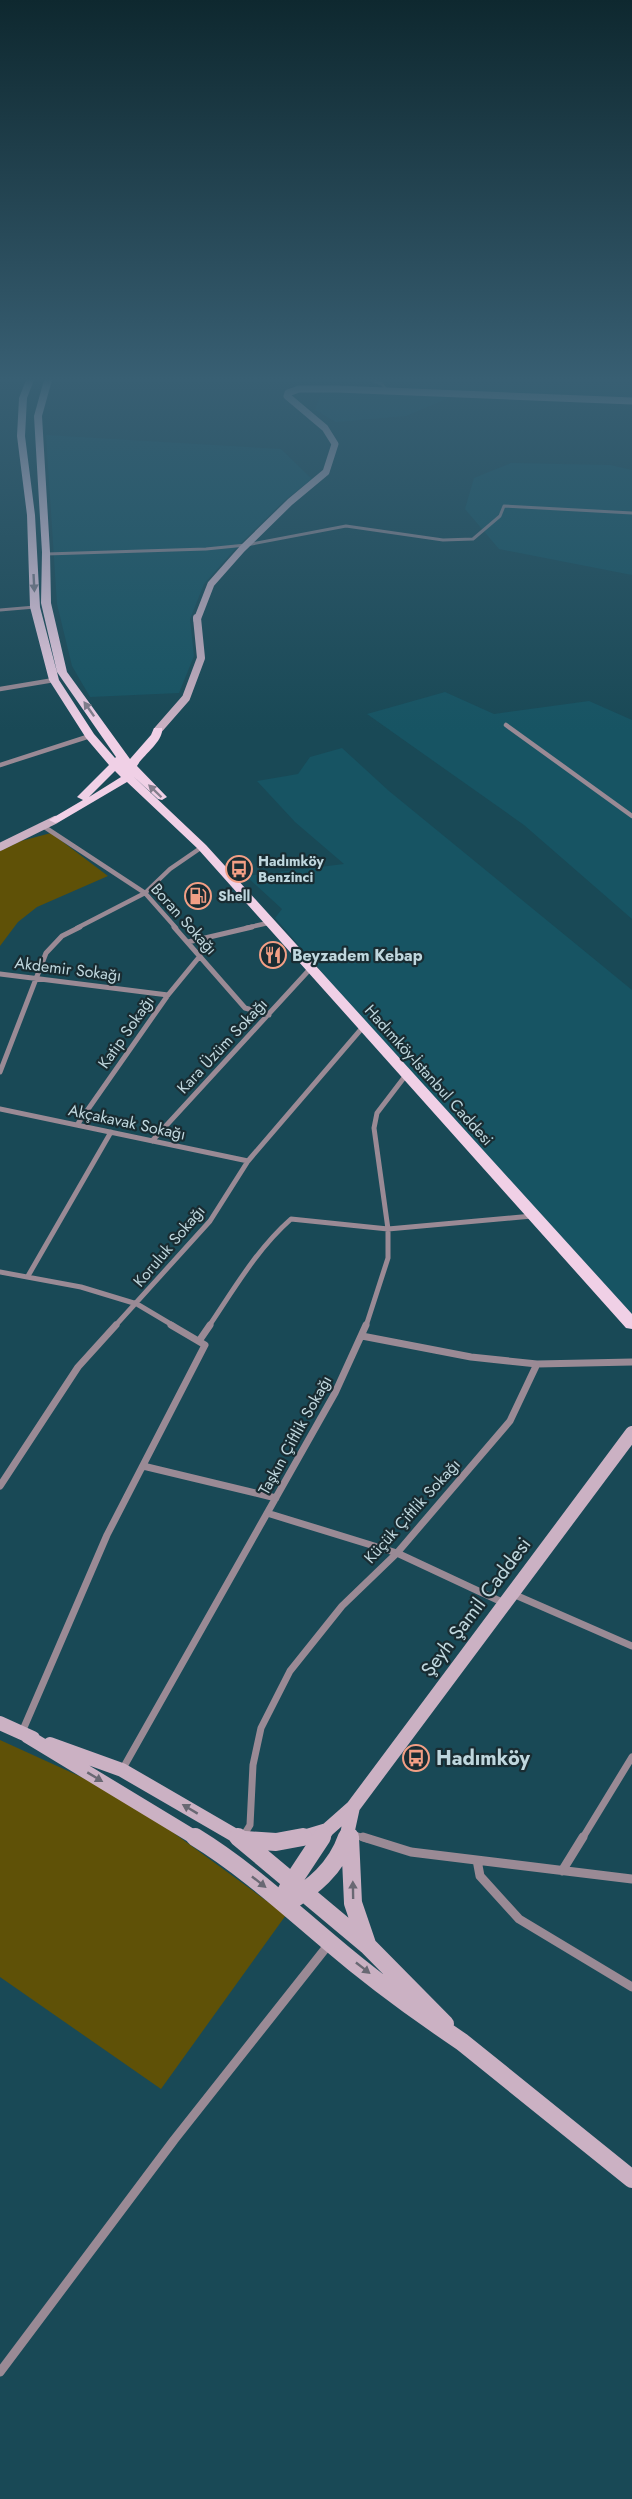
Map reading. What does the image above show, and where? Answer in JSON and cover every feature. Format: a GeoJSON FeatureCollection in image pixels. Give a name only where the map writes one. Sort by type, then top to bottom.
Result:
{"type":"FeatureCollection","features":[{"type":"Feature","properties":{"kind":"main road","name":"Hadımköy-İstanbul Caddesi"},"geometry":{"type":"LineString","coordinates":[[29,497],[35,607],[54,680],[90,736],[129,773],[183,818],[200,840],[202,847],[268,923],[632,1324]]}},
{"type":"Feature","properties":{"kind":"main road","name":"Hadımköy-İstanbul Caddesi"},"geometry":{"type":"LineString","coordinates":[[43,497],[46,603],[62,672],[119,762]]}},
{"type":"Feature","properties":{"kind":"main road"},"geometry":{"type":"LineString","coordinates":[[55,820],[158,730]]}},
{"type":"Feature","properties":{"kind":"main road"},"geometry":{"type":"LineString","coordinates":[[55,820],[129,773],[138,755],[156,736],[158,730]]}},
{"type":"Feature","properties":{"kind":"street"},"geometry":{"type":"LineString","coordinates":[[158,730],[186,698],[201,658],[197,619],[211,584],[246,545],[296,497]]}},
{"type":"Feature","properties":{"kind":"street"},"geometry":{"type":"LineString","coordinates":[[46,554],[206,549],[246,545],[346,526],[443,540],[473,539],[500,516],[504,506],[632,513]]}},
{"type":"Feature","properties":{"kind":"street"},"geometry":{"type":"LineString","coordinates":[[0,610],[35,607]]}},
{"type":"Feature","properties":{"kind":"street"},"geometry":{"type":"LineString","coordinates":[[0,689],[54,680]]}},
{"type":"Feature","properties":{"kind":"street"},"geometry":{"type":"LineString","coordinates":[[506,725],[632,816]]}},
{"type":"Feature","properties":{"kind":"street"},"geometry":{"type":"LineString","coordinates":[[0,765],[90,736]]}},
{"type":"Feature","properties":{"kind":"street"},"geometry":{"type":"LineString","coordinates":[[0,847],[55,820]]}},
{"type":"Feature","properties":{"kind":"street","name":"Boran Sokağı"},"geometry":{"type":"LineString","coordinates":[[44,826],[145,893],[245,1008],[269,1015]]}},
{"type":"Feature","properties":{"kind":"street"},"geometry":{"type":"LineString","coordinates":[[0,1072],[46,953],[62,936],[145,893],[178,864],[202,847]]}},
{"type":"Feature","properties":{"kind":"street"},"geometry":{"type":"LineString","coordinates":[[188,942],[268,923]]}},
{"type":"Feature","properties":{"kind":"street","name":"Katip Sokağı"},"geometry":{"type":"LineString","coordinates":[[77,1125],[168,995],[200,956]]}},
{"type":"Feature","properties":{"kind":"street","name":"Kara Üzüm Sokağı"},"geometry":{"type":"LineString","coordinates":[[152,1141],[310,969]]}},
{"type":"Feature","properties":{"kind":"street","name":"Akdemir Sokağı"},"geometry":{"type":"LineString","coordinates":[[0,975],[168,995]]}},
{"type":"Feature","properties":{"kind":"street","name":"Koruluk Sokağı"},"geometry":{"type":"LineString","coordinates":[[0,1486],[78,1367],[210,1221],[248,1161],[363,1027]]}},
{"type":"Feature","properties":{"kind":"street","name":"Taşkın Çiftlik Sokağı"},"geometry":{"type":"LineString","coordinates":[[122,1770],[335,1393],[362,1336],[388,1258],[388,1229],[374,1128],[377,1113],[406,1076]]}},
{"type":"Feature","properties":{"kind":"street","name":"Akçakavak Sokağı"},"geometry":{"type":"LineString","coordinates":[[0,1109],[248,1161]]}},
{"type":"Feature","properties":{"kind":"street"},"geometry":{"type":"LineString","coordinates":[[28,1276],[111,1132]]}},
{"type":"Feature","properties":{"kind":"street"},"geometry":{"type":"LineString","coordinates":[[199,1341],[255,1258],[275,1233],[291,1219],[324,1220],[367,1230],[535,1216]]}},
{"type":"Feature","properties":{"kind":"street"},"geometry":{"type":"LineString","coordinates":[[0,1272],[81,1287],[137,1304],[206,1345],[108,1535],[24,1734]]}},
{"type":"Feature","properties":{"kind":"street"},"geometry":{"type":"LineString","coordinates":[[362,1336],[504,1362],[537,1364],[632,1362]]}},
{"type":"Feature","properties":{"kind":"street","name":"Küçük Çiftlik Sokağı"},"geometry":{"type":"LineString","coordinates":[[241,1839],[250,1825],[255,1752],[261,1728],[290,1671],[342,1606],[397,1553],[510,1421],[537,1364]]}},
{"type":"Feature","properties":{"kind":"street","name":"Şeyh Şamil Caddesi"},"geometry":{"type":"LineString","coordinates":[[299,1887],[327,1830],[352,1807],[632,1433]]}},
{"type":"Feature","properties":{"kind":"street"},"geometry":{"type":"LineString","coordinates":[[143,1466],[276,1498]]}},
{"type":"Feature","properties":{"kind":"street"},"geometry":{"type":"LineString","coordinates":[[267,1513],[397,1553],[632,1646]]}},
{"type":"Feature","properties":{"kind":"street"},"geometry":{"type":"LineString","coordinates":[[0,1723],[122,1770],[241,1839],[367,1945],[462,2042]]}},
{"type":"Feature","properties":{"kind":"street"},"geometry":{"type":"LineString","coordinates":[[24,1734],[219,1852],[286,1904],[330,1943],[432,2022],[462,2042],[632,2179]]}},
{"type":"Feature","properties":{"kind":"street"},"geometry":{"type":"LineString","coordinates":[[562,1870],[632,1757]]}},
{"type":"Feature","properties":{"kind":"street"},"geometry":{"type":"LineString","coordinates":[[352,1807],[350,1834],[353,1904],[367,1945]]}},
{"type":"Feature","properties":{"kind":"street"},"geometry":{"type":"LineString","coordinates":[[241,1839],[261,1844],[286,1842],[327,1830]]}},
{"type":"Feature","properties":{"kind":"street"},"geometry":{"type":"LineString","coordinates":[[286,1904],[299,1887],[334,1866],[350,1834]]}},
{"type":"Feature","properties":{"kind":"street"},"geometry":{"type":"LineString","coordinates":[[350,1834],[411,1852],[632,1879]]}},
{"type":"Feature","properties":{"kind":"street"},"geometry":{"type":"LineString","coordinates":[[477,1860],[480,1876],[519,1919],[632,1987]]}},
{"type":"Feature","properties":{"kind":"street"},"geometry":{"type":"LineString","coordinates":[[0,2372],[174,2140],[330,1943]]}},
{"type":"Feature","properties":{"kind":"shaded area"},"geometry":{"type":"Polygon","coordinates":[[[50,497],[290,497],[236,548],[204,584],[190,619],[194,656],[179,693],[90,697],[72,666],[57,604],[50,497]]]}},
{"type":"Feature","properties":{"kind":"shaded area"},"geometry":{"type":"Polygon","coordinates":[[[469,497],[632,497],[632,575],[499,549],[465,509],[469,497]]]}},
{"type":"Feature","properties":{"kind":"shaded area"},"geometry":{"type":"Polygon","coordinates":[[[445,692],[494,714],[589,701],[632,720],[632,919],[524,825],[367,714],[445,692]]]}},
{"type":"Feature","properties":{"kind":"shaded area"},"geometry":{"type":"Polygon","coordinates":[[[342,748],[389,791],[632,990],[632,1316],[363,1027],[318,967],[275,918],[282,909],[246,876],[344,864],[295,822],[257,781],[298,774],[310,757],[342,748]]]}},
{"type":"Feature","properties":{"kind":"shaded area"},"geometry":{"type":"Polygon","coordinates":[[[51,833],[108,876],[37,907],[18,922],[0,946],[0,851],[21,841],[51,833]]]}},
{"type":"Feature","properties":{"kind":"shaded area"},"geometry":{"type":"Polygon","coordinates":[[[0,1740],[123,1796],[286,1915],[161,2089],[0,1977],[0,1740]]]}},
{"type":"Feature","properties":{"kind":"place","name":"Hadımköy Benzinci"},"geometry":{"type":"Point","coordinates":[239,869]}},
{"type":"Feature","properties":{"kind":"place","name":"Shell"},"geometry":{"type":"Point","coordinates":[198,896]}},
{"type":"Feature","properties":{"kind":"place","name":"Beyzadem Kebap"},"geometry":{"type":"Point","coordinates":[273,955]}},
{"type":"Feature","properties":{"kind":"place","name":"Hadımköy"},"geometry":{"type":"Point","coordinates":[416,1758]}}]}
